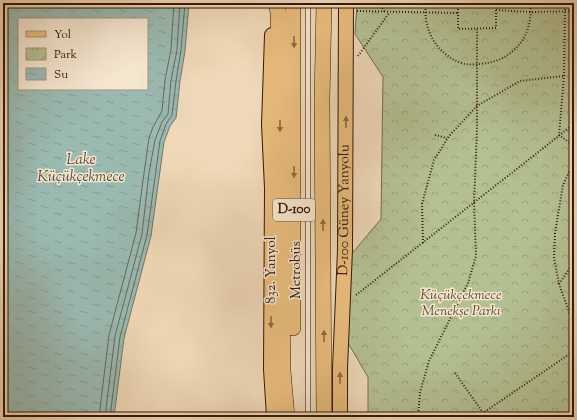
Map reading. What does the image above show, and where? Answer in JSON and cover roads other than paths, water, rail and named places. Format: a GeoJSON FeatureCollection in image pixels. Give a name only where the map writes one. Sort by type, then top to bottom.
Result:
{"type":"FeatureCollection","features":[{"type":"Feature","properties":{"kind":"highway"},"geometry":{"type":"LineString","coordinates":[[275,3],[278,12],[283,371],[287,417]]}},
{"type":"Feature","properties":{"kind":"highway","name":"D-100"},"geometry":{"type":"LineString","coordinates":[[292,417],[294,244],[293,3]]}},
{"type":"Feature","properties":{"kind":"highway","name":"D-100"},"geometry":{"type":"LineString","coordinates":[[324,3],[322,100],[324,417]]}},
{"type":"Feature","properties":{"kind":"highway"},"geometry":{"type":"LineString","coordinates":[[322,100],[342,6]]}},
{"type":"Feature","properties":{"kind":"main road","name":"832. Yanyol"},"geometry":{"type":"LineString","coordinates":[[274,417],[271,369],[272,188],[269,125],[275,3]]}},
{"type":"Feature","properties":{"kind":"main road","name":"D-100 Güney Yanyolu"},"geometry":{"type":"LineString","coordinates":[[340,417],[342,306],[345,250],[342,6]]}},
{"type":"Feature","properties":{"kind":"lane","name":"Metrobüs"},"geometry":{"type":"LineString","coordinates":[[308,3],[308,417]]}},
{"type":"Feature","properties":{"kind":"water","name":"Lake Küçükçekmece"},"geometry":{"type":"Polygon","coordinates":[[[3,3],[189,3],[185,51],[176,118],[170,126],[164,142],[151,236],[124,338],[114,417],[3,417],[3,3]]]}},
{"type":"Feature","properties":{"kind":"park label","name":"Küçükçekmece Menekşe Parkı"},"geometry":{"type":"Point","coordinates":[461,304]}}]}
